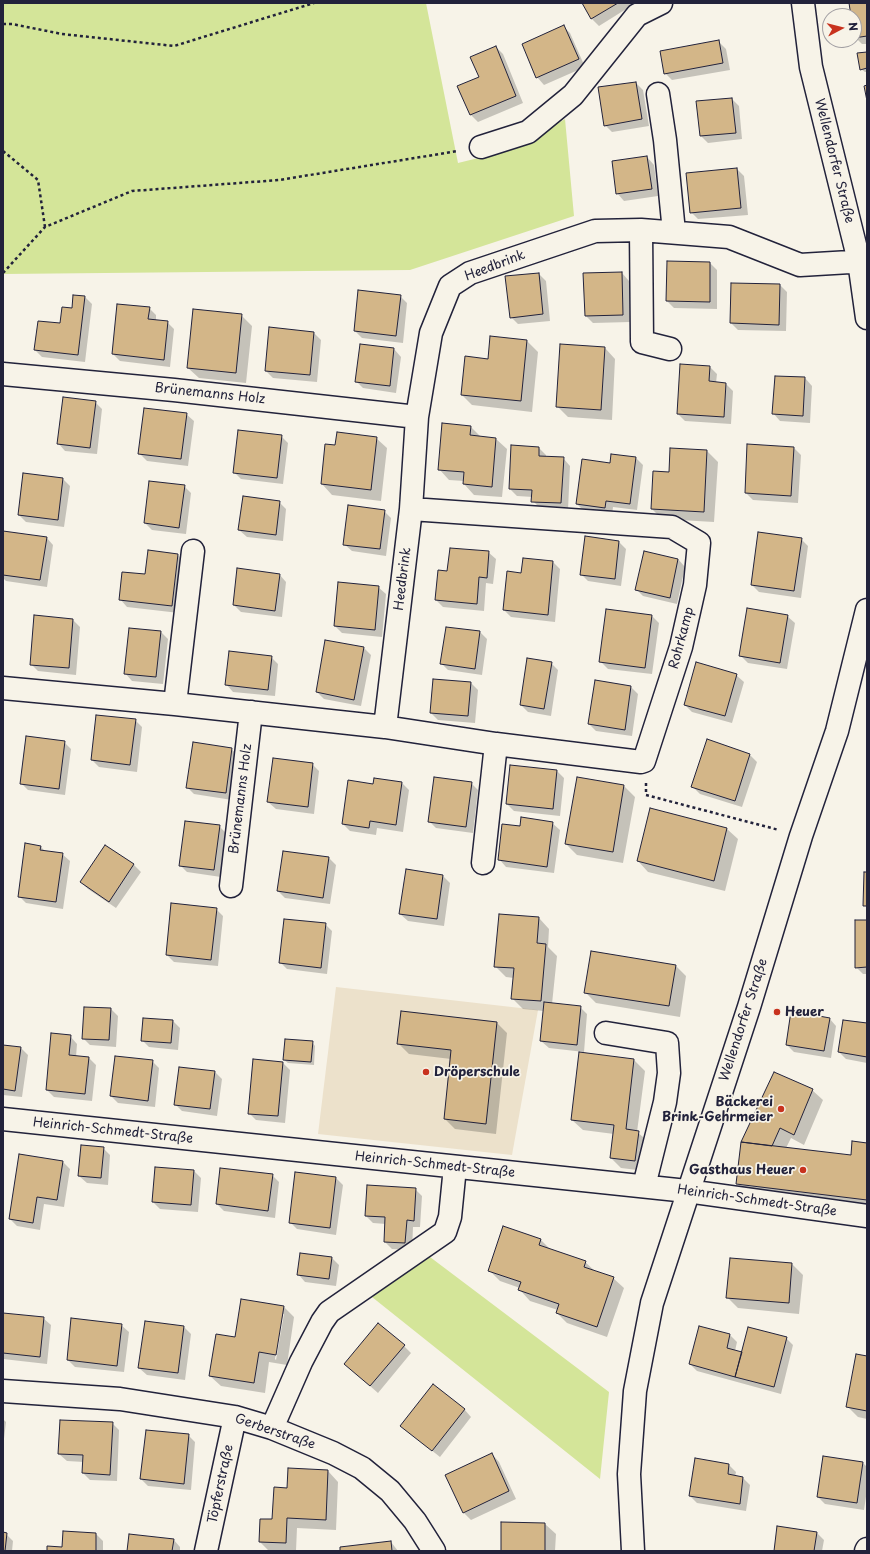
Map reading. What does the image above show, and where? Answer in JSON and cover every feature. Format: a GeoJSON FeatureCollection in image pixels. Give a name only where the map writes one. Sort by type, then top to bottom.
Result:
{"type":"FeatureCollection","features":[{"type":"Feature","properties":{"kind":"street"},"geometry":{"type":"LineString","coordinates":[[481,147],[528,132],[573,95],[637,15],[661,3]]}},
{"type":"Feature","properties":{"kind":"street","name":"Wellendorfer Straße"},"geometry":{"type":"LineString","coordinates":[[803,3],[811,67],[863,261],[867,318]]}},
{"type":"Feature","properties":{"kind":"street"},"geometry":{"type":"LineString","coordinates":[[658,94],[665,140],[674,232]]}},
{"type":"Feature","properties":{"kind":"street"},"geometry":{"type":"LineString","coordinates":[[641,230],[642,342],[670,349]]}},
{"type":"Feature","properties":{"kind":"street","name":"Heedbrink"},"geometry":{"type":"LineString","coordinates":[[386,726],[411,509],[417,417],[430,333],[450,286],[470,273],[595,231],[641,230],[729,237],[800,265],[863,261]]}},
{"type":"Feature","properties":{"kind":"street","name":"Brünemanns Holz"},"geometry":{"type":"LineString","coordinates":[[3,374],[174,390],[417,417]]}},
{"type":"Feature","properties":{"kind":"street","name":"Rohrkamp"},"geometry":{"type":"LineString","coordinates":[[411,509],[672,527],[699,543],[695,585],[681,647],[644,761]]}},
{"type":"Feature","properties":{"kind":"street"},"geometry":{"type":"LineString","coordinates":[[175,704],[193,551]]}},
{"type":"Feature","properties":{"kind":"street","name":"Wellendorfer Straße"},"geometry":{"type":"LineString","coordinates":[[633,1551],[629,1474],[635,1392],[652,1303],[687,1191],[749,1006],[801,836],[837,731],[867,610]]}},
{"type":"Feature","properties":{"kind":"street"},"geometry":{"type":"LineString","coordinates":[[3,688],[386,726],[496,744],[640,762],[644,761]]}},
{"type":"Feature","properties":{"kind":"street","name":"Brünemanns Holz"},"geometry":{"type":"LineString","coordinates":[[231,886],[251,712]]}},
{"type":"Feature","properties":{"kind":"street"},"geometry":{"type":"LineString","coordinates":[[483,863],[496,744]]}},
{"type":"Feature","properties":{"kind":"street"},"geometry":{"type":"LineString","coordinates":[[606,1033],[667,1043],[669,1073],[665,1102],[644,1186]]}},
{"type":"Feature","properties":{"kind":"street","name":"Heinrich-Schmedt-Straße"},"geometry":{"type":"LineString","coordinates":[[3,1119],[644,1186],[867,1216]]}},
{"type":"Feature","properties":{"kind":"street"},"geometry":{"type":"LineString","coordinates":[[272,1428],[301,1362],[322,1322],[329,1312],[445,1232],[450,1217],[455,1167]]}},
{"type":"Feature","properties":{"kind":"street","name":"Gerberstraße"},"geometry":{"type":"LineString","coordinates":[[3,1391],[120,1399],[235,1417],[272,1428],[333,1453],[362,1468],[390,1491],[415,1521],[434,1551]]}},
{"type":"Feature","properties":{"kind":"street","name":"Töpferstraße"},"geometry":{"type":"LineString","coordinates":[[206,1551],[235,1417]]}},
{"type":"Feature","properties":{"kind":"path"},"geometry":{"type":"LineString","coordinates":[[3,24],[12,24],[62,34],[174,46],[314,3]]}},
{"type":"Feature","properties":{"kind":"path"},"geometry":{"type":"LineString","coordinates":[[3,273],[45,227],[132,191],[279,180],[481,147]]}},
{"type":"Feature","properties":{"kind":"path"},"geometry":{"type":"LineString","coordinates":[[3,151],[38,180],[45,227]]}},
{"type":"Feature","properties":{"kind":"path"},"geometry":{"type":"LineString","coordinates":[[644,761],[646,795],[801,836]]}},
{"type":"Feature","properties":{"kind":"shaded area","name":"Dröperschule"},"geometry":{"type":"Polygon","coordinates":[[[336,987],[538,1010],[512,1155],[318,1134],[336,987]]]}},
{"type":"Feature","properties":{"kind":"green space"},"geometry":{"type":"Polygon","coordinates":[[[3,3],[426,3],[458,163],[515,149],[565,119],[574,216],[410,270],[3,274],[3,3]]]}},
{"type":"Feature","properties":{"kind":"green space"},"geometry":{"type":"Polygon","coordinates":[[[430,1257],[609,1392],[600,1479],[372,1297],[430,1257]]]}},
{"type":"Feature","properties":{"kind":"building"},"geometry":{"type":"Polygon","coordinates":[[[582,3],[618,3],[591,19],[582,3]]]}},
{"type":"Feature","properties":{"kind":"building"},"geometry":{"type":"Polygon","coordinates":[[[849,3],[867,3],[867,36],[862,37],[862,8],[850,8],[849,3]]]}},
{"type":"Feature","properties":{"kind":"building"},"geometry":{"type":"Polygon","coordinates":[[[564,25],[579,59],[536,78],[522,44],[564,25]]]}},
{"type":"Feature","properties":{"kind":"building"},"geometry":{"type":"Polygon","coordinates":[[[719,40],[723,63],[664,74],[660,51],[719,40]]]}},
{"type":"Feature","properties":{"kind":"building"},"geometry":{"type":"Polygon","coordinates":[[[496,46],[516,96],[470,115],[457,86],[479,77],[470,57],[496,46]]]}},
{"type":"Feature","properties":{"kind":"building"},"geometry":{"type":"Polygon","coordinates":[[[867,52],[867,68],[860,70],[857,53],[867,52]]]}},
{"type":"Feature","properties":{"kind":"building"},"geometry":{"type":"Polygon","coordinates":[[[636,82],[642,119],[604,126],[598,87],[636,82]]]}},
{"type":"Feature","properties":{"kind":"building"},"geometry":{"type":"Polygon","coordinates":[[[867,85],[867,101],[864,86],[867,85]]]}},
{"type":"Feature","properties":{"kind":"building"},"geometry":{"type":"Polygon","coordinates":[[[732,98],[736,133],[700,136],[696,101],[732,98]]]}},
{"type":"Feature","properties":{"kind":"building"},"geometry":{"type":"Polygon","coordinates":[[[647,156],[652,189],[616,194],[612,161],[647,156]]]}},
{"type":"Feature","properties":{"kind":"building"},"geometry":{"type":"Polygon","coordinates":[[[737,168],[741,208],[690,213],[686,173],[737,168]]]}},
{"type":"Feature","properties":{"kind":"building"},"geometry":{"type":"Polygon","coordinates":[[[667,261],[710,262],[710,302],[666,301],[667,261]]]}},
{"type":"Feature","properties":{"kind":"building"},"geometry":{"type":"Polygon","coordinates":[[[622,272],[623,315],[585,316],[583,273],[622,272]]]}},
{"type":"Feature","properties":{"kind":"building"},"geometry":{"type":"Polygon","coordinates":[[[539,273],[543,314],[510,318],[505,276],[539,273]]]}},
{"type":"Feature","properties":{"kind":"building"},"geometry":{"type":"Polygon","coordinates":[[[731,283],[780,284],[779,325],[730,323],[731,283]]]}},
{"type":"Feature","properties":{"kind":"building"},"geometry":{"type":"Polygon","coordinates":[[[358,290],[401,295],[396,336],[354,331],[358,290]]]}},
{"type":"Feature","properties":{"kind":"building"},"geometry":{"type":"Polygon","coordinates":[[[73,295],[85,296],[78,355],[34,350],[38,321],[60,323],[62,307],[72,308],[73,295]]]}},
{"type":"Feature","properties":{"kind":"building"},"geometry":{"type":"Polygon","coordinates":[[[117,304],[150,307],[148,319],[168,321],[164,360],[112,354],[117,304]]]}},
{"type":"Feature","properties":{"kind":"building"},"geometry":{"type":"Polygon","coordinates":[[[193,309],[242,314],[236,373],[187,368],[193,309]]]}},
{"type":"Feature","properties":{"kind":"building"},"geometry":{"type":"Polygon","coordinates":[[[269,327],[314,332],[310,375],[265,371],[269,327]]]}},
{"type":"Feature","properties":{"kind":"building"},"geometry":{"type":"Polygon","coordinates":[[[490,336],[527,340],[521,401],[461,395],[465,356],[488,359],[490,336]]]}},
{"type":"Feature","properties":{"kind":"building"},"geometry":{"type":"Polygon","coordinates":[[[360,344],[394,348],[390,386],[355,382],[360,344]]]}},
{"type":"Feature","properties":{"kind":"building"},"geometry":{"type":"Polygon","coordinates":[[[560,344],[605,347],[601,410],[556,407],[560,344]]]}},
{"type":"Feature","properties":{"kind":"building"},"geometry":{"type":"Polygon","coordinates":[[[680,364],[710,366],[709,381],[726,383],[724,417],[677,414],[680,364]]]}},
{"type":"Feature","properties":{"kind":"building"},"geometry":{"type":"Polygon","coordinates":[[[775,376],[805,377],[803,416],[772,414],[775,376]]]}},
{"type":"Feature","properties":{"kind":"building"},"geometry":{"type":"Polygon","coordinates":[[[63,397],[96,401],[90,448],[57,444],[63,397]]]}},
{"type":"Feature","properties":{"kind":"building"},"geometry":{"type":"Polygon","coordinates":[[[144,408],[187,413],[181,459],[138,454],[144,408]]]}},
{"type":"Feature","properties":{"kind":"building"},"geometry":{"type":"Polygon","coordinates":[[[442,423],[471,426],[470,435],[496,438],[492,487],[463,484],[464,472],[438,470],[442,423]]]}},
{"type":"Feature","properties":{"kind":"building"},"geometry":{"type":"Polygon","coordinates":[[[238,430],[282,435],[277,478],[233,473],[238,430]]]}},
{"type":"Feature","properties":{"kind":"building"},"geometry":{"type":"Polygon","coordinates":[[[337,432],[377,437],[371,490],[321,484],[325,444],[335,445],[337,432]]]}},
{"type":"Feature","properties":{"kind":"building"},"geometry":{"type":"Polygon","coordinates":[[[747,444],[794,447],[791,496],[745,493],[747,444]]]}},
{"type":"Feature","properties":{"kind":"building"},"geometry":{"type":"Polygon","coordinates":[[[511,445],[539,447],[539,456],[564,457],[561,503],[531,502],[532,490],[509,489],[511,445]]]}},
{"type":"Feature","properties":{"kind":"building"},"geometry":{"type":"Polygon","coordinates":[[[670,448],[707,450],[704,512],[651,509],[653,471],[669,472],[670,448]]]}},
{"type":"Feature","properties":{"kind":"building"},"geometry":{"type":"Polygon","coordinates":[[[611,454],[636,457],[630,504],[606,501],[605,508],[576,504],[582,459],[610,463],[611,454]]]}},
{"type":"Feature","properties":{"kind":"building"},"geometry":{"type":"Polygon","coordinates":[[[23,473],[63,478],[58,520],[18,515],[23,473]]]}},
{"type":"Feature","properties":{"kind":"building"},"geometry":{"type":"Polygon","coordinates":[[[149,481],[185,485],[179,528],[144,523],[149,481]]]}},
{"type":"Feature","properties":{"kind":"building"},"geometry":{"type":"Polygon","coordinates":[[[243,496],[280,501],[276,535],[238,530],[243,496]]]}},
{"type":"Feature","properties":{"kind":"building"},"geometry":{"type":"Polygon","coordinates":[[[348,505],[385,510],[380,549],[343,545],[348,505]]]}},
{"type":"Feature","properties":{"kind":"building"},"geometry":{"type":"Polygon","coordinates":[[[3,531],[47,537],[40,580],[3,575],[3,531]]]}},
{"type":"Feature","properties":{"kind":"building"},"geometry":{"type":"Polygon","coordinates":[[[758,532],[802,538],[794,591],[751,585],[758,532]]]}},
{"type":"Feature","properties":{"kind":"building"},"geometry":{"type":"Polygon","coordinates":[[[585,536],[619,541],[615,579],[580,575],[585,536]]]}},
{"type":"Feature","properties":{"kind":"building"},"geometry":{"type":"Polygon","coordinates":[[[450,548],[489,551],[487,578],[479,577],[477,604],[435,600],[438,570],[447,571],[450,548]]]}},
{"type":"Feature","properties":{"kind":"building"},"geometry":{"type":"Polygon","coordinates":[[[148,550],[178,554],[172,606],[119,600],[122,572],[145,574],[148,550]]]}},
{"type":"Feature","properties":{"kind":"building"},"geometry":{"type":"Polygon","coordinates":[[[644,551],[678,559],[670,598],[635,590],[644,551]]]}},
{"type":"Feature","properties":{"kind":"building"},"geometry":{"type":"Polygon","coordinates":[[[523,558],[553,561],[548,615],[503,610],[507,571],[521,573],[523,558]]]}},
{"type":"Feature","properties":{"kind":"building"},"geometry":{"type":"Polygon","coordinates":[[[237,568],[280,574],[275,611],[233,605],[237,568]]]}},
{"type":"Feature","properties":{"kind":"building"},"geometry":{"type":"Polygon","coordinates":[[[338,582],[379,586],[375,630],[334,626],[338,582]]]}},
{"type":"Feature","properties":{"kind":"building"},"geometry":{"type":"Polygon","coordinates":[[[747,608],[788,615],[780,663],[739,656],[747,608]]]}},
{"type":"Feature","properties":{"kind":"building"},"geometry":{"type":"Polygon","coordinates":[[[606,609],[652,615],[645,668],[599,662],[606,609]]]}},
{"type":"Feature","properties":{"kind":"building"},"geometry":{"type":"Polygon","coordinates":[[[34,615],[73,619],[69,668],[30,665],[34,615]]]}},
{"type":"Feature","properties":{"kind":"building"},"geometry":{"type":"Polygon","coordinates":[[[446,627],[480,631],[475,669],[440,664],[446,627]]]}},
{"type":"Feature","properties":{"kind":"building"},"geometry":{"type":"Polygon","coordinates":[[[129,628],[161,631],[156,677],[124,674],[129,628]]]}},
{"type":"Feature","properties":{"kind":"building"},"geometry":{"type":"Polygon","coordinates":[[[325,640],[364,647],[354,700],[316,692],[325,640]]]}},
{"type":"Feature","properties":{"kind":"building"},"geometry":{"type":"Polygon","coordinates":[[[229,651],[272,656],[268,690],[225,685],[229,651]]]}},
{"type":"Feature","properties":{"kind":"building"},"geometry":{"type":"Polygon","coordinates":[[[527,658],[552,662],[544,709],[520,705],[527,658]]]}},
{"type":"Feature","properties":{"kind":"building"},"geometry":{"type":"Polygon","coordinates":[[[696,662],[737,674],[725,716],[684,705],[696,662]]]}},
{"type":"Feature","properties":{"kind":"building"},"geometry":{"type":"Polygon","coordinates":[[[433,679],[471,682],[468,716],[430,713],[433,679]]]}},
{"type":"Feature","properties":{"kind":"building"},"geometry":{"type":"Polygon","coordinates":[[[595,680],[631,686],[625,730],[588,724],[595,680]]]}},
{"type":"Feature","properties":{"kind":"building"},"geometry":{"type":"Polygon","coordinates":[[[96,715],[136,719],[130,765],[91,760],[96,715]]]}},
{"type":"Feature","properties":{"kind":"building"},"geometry":{"type":"Polygon","coordinates":[[[26,736],[65,741],[59,789],[20,784],[26,736]]]}},
{"type":"Feature","properties":{"kind":"building"},"geometry":{"type":"Polygon","coordinates":[[[707,739],[750,754],[735,801],[691,787],[707,739]]]}},
{"type":"Feature","properties":{"kind":"building"},"geometry":{"type":"Polygon","coordinates":[[[193,742],[232,748],[226,793],[186,788],[193,742]]]}},
{"type":"Feature","properties":{"kind":"building"},"geometry":{"type":"Polygon","coordinates":[[[273,758],[313,763],[308,807],[267,802],[273,758]]]}},
{"type":"Feature","properties":{"kind":"building"},"geometry":{"type":"Polygon","coordinates":[[[510,765],[557,770],[553,809],[506,804],[510,765]]]}},
{"type":"Feature","properties":{"kind":"building"},"geometry":{"type":"Polygon","coordinates":[[[434,777],[472,782],[466,827],[428,822],[434,777]]]}},
{"type":"Feature","properties":{"kind":"building"},"geometry":{"type":"Polygon","coordinates":[[[577,777],[624,785],[613,852],[565,844],[577,777]]]}},
{"type":"Feature","properties":{"kind":"building"},"geometry":{"type":"Polygon","coordinates":[[[374,778],[402,782],[396,825],[370,821],[369,828],[342,824],[348,780],[373,784],[374,778]]]}},
{"type":"Feature","properties":{"kind":"building"},"geometry":{"type":"Polygon","coordinates":[[[650,808],[727,828],[714,881],[637,861],[650,808]]]}},
{"type":"Feature","properties":{"kind":"building"},"geometry":{"type":"Polygon","coordinates":[[[521,817],[553,822],[547,867],[498,860],[502,824],[520,826],[521,817]]]}},
{"type":"Feature","properties":{"kind":"building"},"geometry":{"type":"Polygon","coordinates":[[[185,821],[220,825],[214,870],[179,866],[185,821]]]}},
{"type":"Feature","properties":{"kind":"building"},"geometry":{"type":"Polygon","coordinates":[[[25,843],[41,846],[40,850],[63,853],[56,902],[18,897],[25,843]]]}},
{"type":"Feature","properties":{"kind":"building"},"geometry":{"type":"Polygon","coordinates":[[[105,845],[134,864],[109,902],[80,882],[105,845]]]}},
{"type":"Feature","properties":{"kind":"building"},"geometry":{"type":"Polygon","coordinates":[[[283,851],[329,857],[323,898],[277,891],[283,851]]]}},
{"type":"Feature","properties":{"kind":"building"},"geometry":{"type":"Polygon","coordinates":[[[406,869],[443,875],[437,919],[399,914],[406,869]]]}},
{"type":"Feature","properties":{"kind":"building"},"geometry":{"type":"Polygon","coordinates":[[[864,872],[867,872],[867,906],[863,906],[864,872]]]}},
{"type":"Feature","properties":{"kind":"building"},"geometry":{"type":"Polygon","coordinates":[[[171,903],[217,908],[211,960],[166,955],[171,903]]]}},
{"type":"Feature","properties":{"kind":"building"},"geometry":{"type":"Polygon","coordinates":[[[499,914],[539,917],[537,943],[546,944],[541,1001],[511,999],[514,968],[494,967],[499,914]]]}},
{"type":"Feature","properties":{"kind":"building"},"geometry":{"type":"Polygon","coordinates":[[[284,919],[326,923],[321,968],[279,963],[284,919]]]}},
{"type":"Feature","properties":{"kind":"building"},"geometry":{"type":"Polygon","coordinates":[[[855,920],[867,920],[867,967],[855,968],[855,920]]]}},
{"type":"Feature","properties":{"kind":"building"},"geometry":{"type":"Polygon","coordinates":[[[591,951],[676,965],[669,1006],[584,993],[591,951]]]}},
{"type":"Feature","properties":{"kind":"building"},"geometry":{"type":"Polygon","coordinates":[[[544,1002],[581,1006],[577,1045],[540,1041],[544,1002]]]}},
{"type":"Feature","properties":{"kind":"building"},"geometry":{"type":"Polygon","coordinates":[[[84,1007],[111,1008],[109,1040],[82,1039],[84,1007]]]}},
{"type":"Feature","properties":{"kind":"building"},"geometry":{"type":"Polygon","coordinates":[[[401,1011],[497,1022],[486,1124],[444,1119],[451,1050],[397,1044],[401,1011]]]}},
{"type":"Feature","properties":{"kind":"building"},"geometry":{"type":"Polygon","coordinates":[[[791,1011],[830,1018],[824,1051],[786,1045],[791,1011]]]}},
{"type":"Feature","properties":{"kind":"building"},"geometry":{"type":"Polygon","coordinates":[[[143,1018],[173,1020],[171,1043],[141,1041],[143,1018]]]}},
{"type":"Feature","properties":{"kind":"building"},"geometry":{"type":"Polygon","coordinates":[[[843,1020],[867,1023],[867,1057],[838,1052],[843,1020]]]}},
{"type":"Feature","properties":{"kind":"building"},"geometry":{"type":"Polygon","coordinates":[[[51,1033],[71,1035],[69,1055],[89,1057],[85,1094],[46,1090],[51,1033]]]}},
{"type":"Feature","properties":{"kind":"building"},"geometry":{"type":"Polygon","coordinates":[[[285,1039],[313,1041],[311,1062],[283,1060],[285,1039]]]}},
{"type":"Feature","properties":{"kind":"building"},"geometry":{"type":"Polygon","coordinates":[[[3,1045],[21,1047],[15,1091],[3,1089],[3,1045]]]}},
{"type":"Feature","properties":{"kind":"building"},"geometry":{"type":"Polygon","coordinates":[[[579,1052],[634,1059],[626,1129],[639,1131],[635,1161],[610,1158],[614,1125],[571,1120],[579,1052]]]}},
{"type":"Feature","properties":{"kind":"building"},"geometry":{"type":"Polygon","coordinates":[[[115,1056],[153,1060],[148,1101],[110,1096],[115,1056]]]}},
{"type":"Feature","properties":{"kind":"building"},"geometry":{"type":"Polygon","coordinates":[[[253,1059],[283,1062],[278,1116],[248,1114],[253,1059]]]}},
{"type":"Feature","properties":{"kind":"building"},"geometry":{"type":"Polygon","coordinates":[[[179,1067],[215,1071],[210,1109],[174,1105],[179,1067]]]}},
{"type":"Feature","properties":{"kind":"building","name":"Bäckerei Brink-Gehrmeier"},"geometry":{"type":"Polygon","coordinates":[[[774,1072],[813,1089],[794,1135],[780,1128],[772,1146],[741,1142],[774,1072]]]}},
{"type":"Feature","properties":{"kind":"building","name":"Gasthaus Heuer"},"geometry":{"type":"Polygon","coordinates":[[[852,1141],[867,1143],[867,1200],[736,1184],[741,1142],[851,1155],[852,1141]]]}},
{"type":"Feature","properties":{"kind":"building"},"geometry":{"type":"Polygon","coordinates":[[[81,1145],[104,1147],[101,1178],[78,1176],[81,1145]]]}},
{"type":"Feature","properties":{"kind":"building"},"geometry":{"type":"Polygon","coordinates":[[[19,1154],[63,1161],[57,1200],[37,1197],[33,1223],[9,1219],[19,1154]]]}},
{"type":"Feature","properties":{"kind":"building"},"geometry":{"type":"Polygon","coordinates":[[[155,1167],[194,1170],[191,1205],[152,1202],[155,1167]]]}},
{"type":"Feature","properties":{"kind":"building"},"geometry":{"type":"Polygon","coordinates":[[[220,1168],[273,1174],[268,1211],[216,1204],[220,1168]]]}},
{"type":"Feature","properties":{"kind":"building"},"geometry":{"type":"Polygon","coordinates":[[[295,1172],[336,1177],[330,1228],[289,1223],[295,1172]]]}},
{"type":"Feature","properties":{"kind":"building"},"geometry":{"type":"Polygon","coordinates":[[[367,1185],[416,1188],[414,1221],[407,1220],[405,1243],[384,1242],[385,1217],[365,1216],[367,1185]]]}},
{"type":"Feature","properties":{"kind":"building"},"geometry":{"type":"Polygon","coordinates":[[[503,1226],[541,1239],[539,1245],[586,1261],[584,1267],[614,1277],[597,1327],[556,1313],[559,1304],[518,1290],[521,1282],[488,1271],[503,1226]]]}},
{"type":"Feature","properties":{"kind":"building"},"geometry":{"type":"Polygon","coordinates":[[[300,1253],[332,1257],[329,1279],[297,1275],[300,1253]]]}},
{"type":"Feature","properties":{"kind":"building"},"geometry":{"type":"Polygon","coordinates":[[[730,1258],[792,1263],[789,1303],[726,1298],[730,1258]]]}},
{"type":"Feature","properties":{"kind":"building"},"geometry":{"type":"Polygon","coordinates":[[[241,1299],[284,1306],[276,1355],[259,1352],[254,1383],[209,1376],[216,1334],[235,1337],[241,1299]]]}},
{"type":"Feature","properties":{"kind":"building"},"geometry":{"type":"Polygon","coordinates":[[[3,1313],[44,1317],[40,1357],[3,1353],[3,1313]]]}},
{"type":"Feature","properties":{"kind":"building"},"geometry":{"type":"Polygon","coordinates":[[[71,1318],[122,1324],[117,1366],[67,1360],[71,1318]]]}},
{"type":"Feature","properties":{"kind":"building"},"geometry":{"type":"Polygon","coordinates":[[[145,1321],[184,1326],[178,1373],[138,1368],[145,1321]]]}},
{"type":"Feature","properties":{"kind":"building"},"geometry":{"type":"Polygon","coordinates":[[[378,1323],[405,1345],[370,1386],[344,1364],[378,1323]]]}},
{"type":"Feature","properties":{"kind":"building"},"geometry":{"type":"Polygon","coordinates":[[[699,1326],[730,1334],[727,1348],[742,1352],[735,1377],[689,1364],[699,1326]]]}},
{"type":"Feature","properties":{"kind":"building"},"geometry":{"type":"Polygon","coordinates":[[[748,1327],[787,1337],[774,1387],[735,1377],[748,1327]]]}},
{"type":"Feature","properties":{"kind":"building"},"geometry":{"type":"Polygon","coordinates":[[[856,1354],[867,1356],[867,1411],[846,1407],[856,1354]]]}},
{"type":"Feature","properties":{"kind":"building"},"geometry":{"type":"Polygon","coordinates":[[[433,1384],[465,1409],[432,1451],[400,1426],[433,1384]]]}},
{"type":"Feature","properties":{"kind":"building"},"geometry":{"type":"Polygon","coordinates":[[[60,1420],[113,1422],[110,1475],[82,1473],[83,1455],[58,1454],[60,1420]]]}},
{"type":"Feature","properties":{"kind":"building"},"geometry":{"type":"Polygon","coordinates":[[[146,1430],[189,1434],[184,1484],[140,1479],[146,1430]]]}},
{"type":"Feature","properties":{"kind":"building"},"geometry":{"type":"Polygon","coordinates":[[[492,1453],[509,1491],[463,1513],[445,1475],[492,1453]]]}},
{"type":"Feature","properties":{"kind":"building"},"geometry":{"type":"Polygon","coordinates":[[[823,1456],[863,1462],[857,1503],[817,1497],[823,1456]]]}},
{"type":"Feature","properties":{"kind":"building"},"geometry":{"type":"Polygon","coordinates":[[[695,1458],[729,1464],[728,1474],[743,1477],[740,1504],[689,1496],[695,1458]]]}},
{"type":"Feature","properties":{"kind":"building"},"geometry":{"type":"Polygon","coordinates":[[[288,1468],[328,1470],[326,1520],[287,1518],[286,1543],[259,1542],[260,1519],[272,1519],[274,1487],[287,1488],[288,1468]]]}},
{"type":"Feature","properties":{"kind":"building"},"geometry":{"type":"Polygon","coordinates":[[[501,1522],[545,1523],[545,1551],[501,1551],[501,1522]]]}},
{"type":"Feature","properties":{"kind":"building"},"geometry":{"type":"Polygon","coordinates":[[[777,1526],[817,1532],[814,1551],[774,1551],[777,1526]]]}},
{"type":"Feature","properties":{"kind":"building"},"geometry":{"type":"Polygon","coordinates":[[[63,1531],[96,1533],[96,1551],[47,1551],[47,1546],[62,1547],[63,1531]]]}},
{"type":"Feature","properties":{"kind":"building"},"geometry":{"type":"Polygon","coordinates":[[[3,1532],[7,1533],[5,1551],[3,1551],[3,1532]]]}},
{"type":"Feature","properties":{"kind":"building"},"geometry":{"type":"Polygon","coordinates":[[[129,1534],[174,1539],[172,1551],[127,1551],[129,1534]]]}},
{"type":"Feature","properties":{"kind":"building"},"geometry":{"type":"Polygon","coordinates":[[[391,1541],[392,1551],[340,1551],[340,1547],[391,1541]]]}},
{"type":"Feature","properties":{"kind":"place","name":"Heuer"},"geometry":{"type":"Point","coordinates":[777,1012]}},
{"type":"Feature","properties":{"kind":"place","name":"Dröperschule"},"geometry":{"type":"Point","coordinates":[426,1072]}},
{"type":"Feature","properties":{"kind":"place","name":"Bäckerei Brink-Gehrmeier"},"geometry":{"type":"Point","coordinates":[781,1109]}},
{"type":"Feature","properties":{"kind":"place","name":"Gasthaus Heuer"},"geometry":{"type":"Point","coordinates":[803,1170]}}]}
